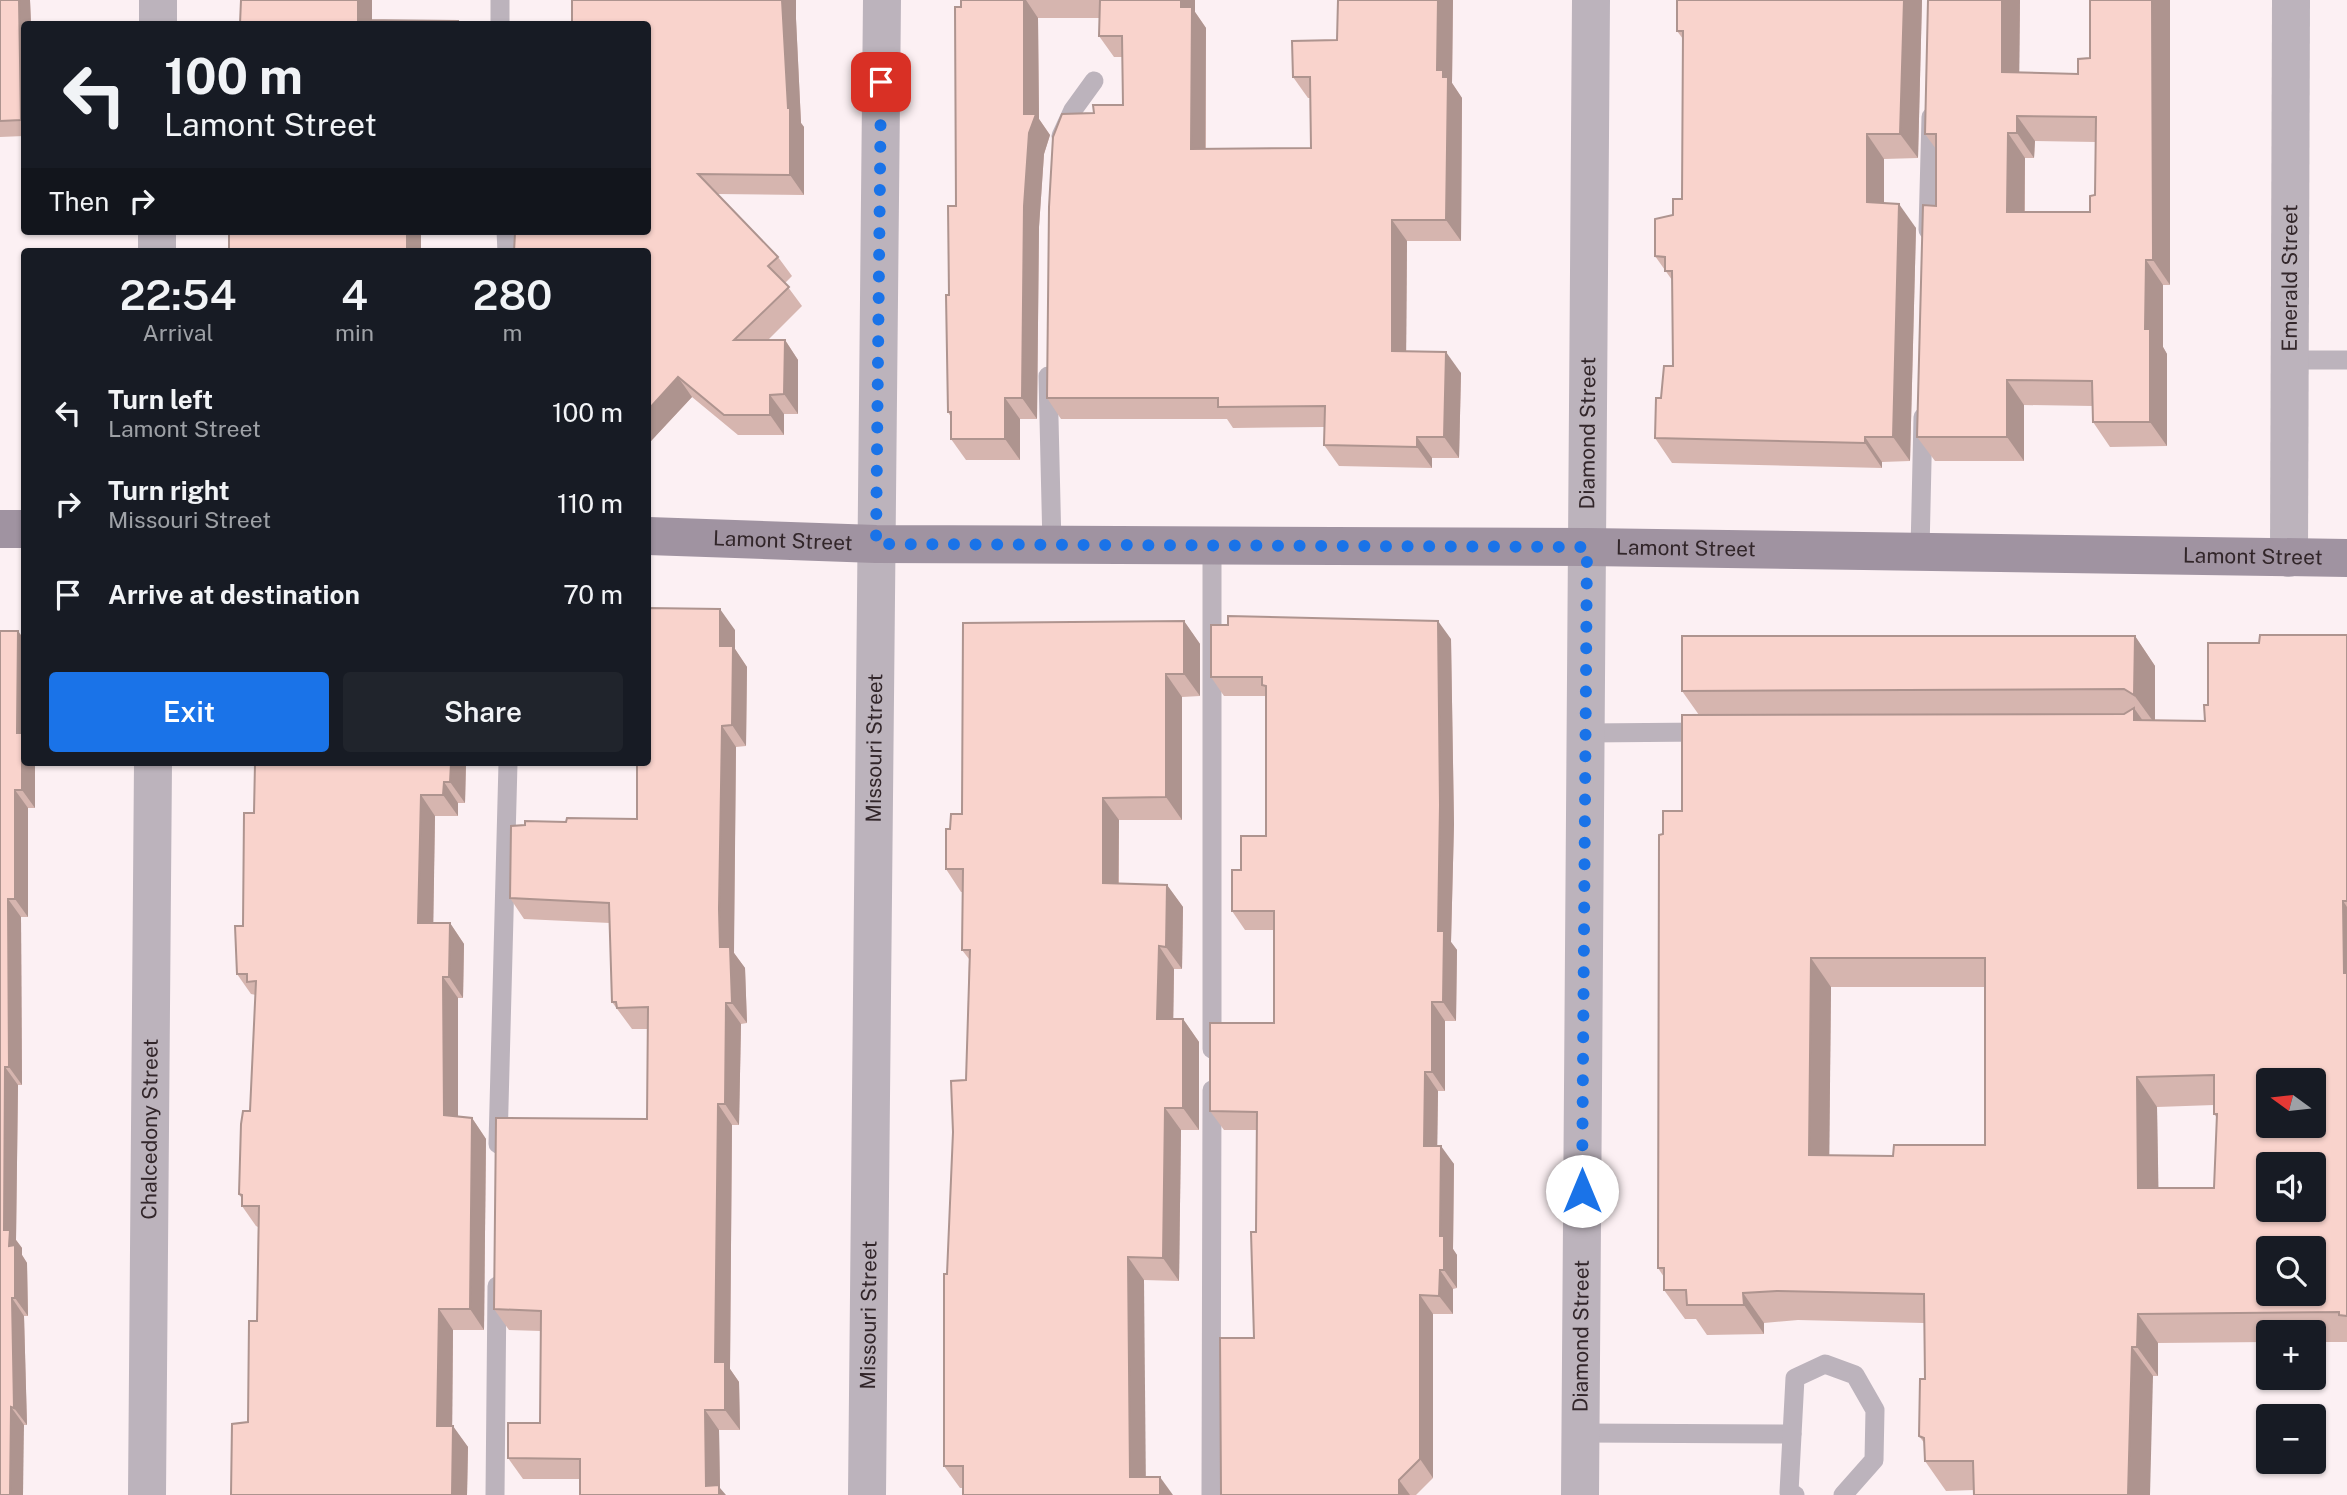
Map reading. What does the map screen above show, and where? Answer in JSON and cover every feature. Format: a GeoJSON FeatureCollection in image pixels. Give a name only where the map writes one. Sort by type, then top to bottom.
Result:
{"type":"FeatureCollection","features":[{"type":"Feature","properties":{"kind":"street"},"geometry":{"type":"LineString","coordinates":[[158,0],[158,21]]}},
{"type":"Feature","properties":{"kind":"street","name":"Missouri Street"},"geometry":{"type":"LineString","coordinates":[[867,1495],[882,0]]}},
{"type":"Feature","properties":{"kind":"street","name":"Diamond Street"},"geometry":{"type":"LineString","coordinates":[[1580,1495],[1591,0]]}},
{"type":"Feature","properties":{"kind":"street","name":"Emerald Street"},"geometry":{"type":"LineString","coordinates":[[2289,558],[2291,0]]}},
{"type":"Feature","properties":{"kind":"street"},"geometry":{"type":"LineString","coordinates":[[0,529],[21,529]]}},
{"type":"Feature","properties":{"kind":"street","name":"Lamont Street"},"geometry":{"type":"LineString","coordinates":[[651,536],[876,544],[1212,548],[1587,547],[2347,558]]}},
{"type":"Feature","properties":{"kind":"street","name":"Chalcedony Street"},"geometry":{"type":"LineString","coordinates":[[147,1495],[153,766]]}},
{"type":"Feature","properties":{"kind":"lane"},"geometry":{"type":"LineString","coordinates":[[500,0],[500,21]]}},
{"type":"Feature","properties":{"kind":"lane"},"geometry":{"type":"LineString","coordinates":[[1056,155],[1073,110],[1094,81]]}},
{"type":"Feature","properties":{"kind":"lane"},"geometry":{"type":"LineString","coordinates":[[1927,248],[1931,96]]}},
{"type":"Feature","properties":{"kind":"lane"},"geometry":{"type":"LineString","coordinates":[[1048,352],[1052,546]]}},
{"type":"Feature","properties":{"kind":"lane"},"geometry":{"type":"LineString","coordinates":[[2290,360],[2347,360]]}},
{"type":"Feature","properties":{"kind":"lane"},"geometry":{"type":"LineString","coordinates":[[1920,551],[1924,399]]}},
{"type":"Feature","properties":{"kind":"lane"},"geometry":{"type":"LineString","coordinates":[[1211,1495],[1212,548]]}},
{"type":"Feature","properties":{"kind":"lane"},"geometry":{"type":"LineString","coordinates":[[1586,733],[1724,732]]}},
{"type":"Feature","properties":{"kind":"lane"},"geometry":{"type":"LineString","coordinates":[[498,1165],[508,766]]}},
{"type":"Feature","properties":{"kind":"lane"},"geometry":{"type":"LineString","coordinates":[[495,1495],[497,1261]]}},
{"type":"Feature","properties":{"kind":"lane"},"geometry":{"type":"LineString","coordinates":[[1795,1495],[1790,1492],[1795,1378],[1825,1364],[1855,1375],[1875,1410],[1874,1460],[1843,1495]]}},
{"type":"Feature","properties":{"kind":"lane"},"geometry":{"type":"LineString","coordinates":[[1581,1433],[1792,1434]]}},
{"type":"Feature","properties":{"kind":"building"},"geometry":{"type":"Polygon","coordinates":[[[0,0],[19,0],[21,120],[0,121],[0,0]]]}},
{"type":"Feature","properties":{"kind":"building"},"geometry":{"type":"Polygon","coordinates":[[[241,0],[358,0],[358,20],[458,21],[240,21],[241,0]]]}},
{"type":"Feature","properties":{"kind":"building"},"geometry":{"type":"Polygon","coordinates":[[[572,0],[782,0],[790,108],[790,175],[698,174],[778,257],[768,266],[789,287],[734,340],[785,340],[784,394],[770,395],[770,415],[724,415],[678,377],[651,407],[651,248],[514,248],[515,235],[651,235],[651,21],[572,21],[572,0]]]}},
{"type":"Feature","properties":{"kind":"building"},"geometry":{"type":"Polygon","coordinates":[[[961,0],[1024,0],[1024,114],[1036,114],[1029,133],[1024,206],[1022,398],[1005,398],[1005,439],[951,439],[951,412],[948,412],[948,206],[956,206],[955,7],[961,7],[961,0]]]}},
{"type":"Feature","properties":{"kind":"building"},"geometry":{"type":"Polygon","coordinates":[[[1100,0],[1181,0],[1181,7],[1192,7],[1191,149],[1311,148],[1310,77],[1293,77],[1292,41],[1337,40],[1338,0],[1438,0],[1437,70],[1443,70],[1443,77],[1448,77],[1446,220],[1392,220],[1392,351],[1446,352],[1444,437],[1417,437],[1417,447],[1324,445],[1325,406],[1218,407],[1218,398],[1047,398],[1049,207],[1053,137],[1062,114],[1094,113],[1093,105],[1123,105],[1122,36],[1099,36],[1100,0]]]}},
{"type":"Feature","properties":{"kind":"building"},"geometry":{"type":"Polygon","coordinates":[[[1677,0],[1904,0],[1900,134],[1867,134],[1867,202],[1899,204],[1893,437],[1865,437],[1865,443],[1655,438],[1656,398],[1661,398],[1664,366],[1673,366],[1672,271],[1665,271],[1665,257],[1655,256],[1655,219],[1673,215],[1673,199],[1682,199],[1683,31],[1677,31],[1677,0]]]}},
{"type":"Feature","properties":{"kind":"building"},"geometry":{"type":"Polygon","coordinates":[[[1928,0],[2002,0],[2002,72],[2078,74],[2078,59],[2090,58],[2090,0],[2152,0],[2153,260],[2146,260],[2145,329],[2150,329],[2150,422],[2093,422],[2092,381],[2007,380],[2007,437],[1917,437],[1923,205],[1936,206],[1936,134],[1925,134],[1928,0]],[[2017,116],[2017,133],[2008,133],[2007,212],[2090,212],[2090,196],[2095,195],[2096,117],[2017,116]]]}},
{"type":"Feature","properties":{"kind":"building"},"geometry":{"type":"Polygon","coordinates":[[[229,235],[407,235],[407,248],[229,248],[229,235]]]}},
{"type":"Feature","properties":{"kind":"building"},"geometry":{"type":"Polygon","coordinates":[[[651,608],[720,609],[720,646],[733,646],[732,725],[722,726],[719,909],[720,947],[730,947],[732,1003],[726,1003],[725,1104],[718,1104],[715,1362],[725,1362],[725,1410],[705,1410],[706,1486],[719,1485],[719,1495],[580,1495],[580,1459],[508,1458],[508,1423],[540,1423],[541,1311],[494,1309],[496,1118],[647,1119],[648,1007],[617,1008],[616,1002],[612,1002],[609,903],[510,898],[511,826],[525,825],[525,821],[566,822],[567,818],[637,819],[637,766],[651,766],[651,608]]]}},
{"type":"Feature","properties":{"kind":"building"},"geometry":{"type":"Polygon","coordinates":[[[1228,616],[1438,621],[1438,931],[1444,931],[1443,1002],[1432,1002],[1432,1072],[1425,1072],[1424,1146],[1441,1146],[1440,1236],[1444,1236],[1444,1270],[1440,1270],[1439,1296],[1420,1295],[1420,1459],[1399,1480],[1399,1495],[1221,1495],[1220,1338],[1254,1338],[1251,1232],[1256,1232],[1257,1112],[1210,1111],[1210,1023],[1274,1023],[1274,911],[1232,911],[1232,870],[1241,870],[1241,836],[1266,836],[1266,686],[1262,685],[1262,677],[1211,677],[1211,625],[1228,625],[1228,616]]]}},
{"type":"Feature","properties":{"kind":"building"},"geometry":{"type":"Polygon","coordinates":[[[1184,621],[1184,674],[1166,674],[1166,797],[1103,798],[1103,883],[1167,885],[1166,947],[1159,946],[1157,1019],[1183,1019],[1183,1108],[1165,1108],[1163,1258],[1128,1257],[1130,1477],[1160,1477],[1160,1495],[963,1495],[963,1466],[944,1466],[944,1274],[947,1274],[953,1132],[951,1081],[966,1080],[970,950],[962,950],[963,869],[946,869],[946,829],[950,829],[951,814],[962,814],[963,623],[1184,621]]]}},
{"type":"Feature","properties":{"kind":"building"},"geometry":{"type":"Polygon","coordinates":[[[0,631],[18,631],[17,733],[21,733],[22,790],[15,790],[15,899],[8,899],[9,1067],[5,1067],[4,1230],[10,1230],[9,1246],[15,1245],[15,1298],[12,1298],[14,1408],[11,1407],[10,1495],[0,1495],[0,631]]]}},
{"type":"Feature","properties":{"kind":"building"},"geometry":{"type":"Polygon","coordinates":[[[2260,635],[2347,635],[2347,901],[2343,901],[2344,973],[2347,973],[2347,1316],[2339,1315],[2339,1312],[2138,1314],[2137,1347],[2132,1347],[2128,1495],[1974,1495],[1973,1461],[1925,1461],[1924,1438],[1919,1436],[1920,1379],[1925,1379],[1924,1294],[1777,1291],[1743,1293],[1744,1305],[1687,1305],[1686,1290],[1664,1290],[1664,1268],[1658,1268],[1659,835],[1663,834],[1663,811],[1682,811],[1682,715],[2124,714],[2134,708],[2134,720],[2205,721],[2204,705],[2208,705],[2208,643],[2259,643],[2260,635]],[[1811,958],[1809,1155],[1893,1156],[1894,1145],[1985,1145],[1985,958],[1811,958]],[[2214,1075],[2137,1077],[2138,1188],[2214,1188],[2217,1114],[2214,1114],[2214,1075]]]}},
{"type":"Feature","properties":{"kind":"building"},"geometry":{"type":"Polygon","coordinates":[[[1682,636],[2135,636],[2134,695],[2124,689],[1682,691],[1682,636]]]}},
{"type":"Feature","properties":{"kind":"building"},"geometry":{"type":"Polygon","coordinates":[[[255,766],[451,766],[450,782],[444,782],[443,795],[421,795],[418,923],[450,923],[449,977],[443,977],[444,1115],[472,1118],[470,1309],[439,1309],[437,1426],[453,1426],[452,1495],[231,1495],[232,1424],[248,1422],[249,1321],[257,1321],[259,1206],[242,1206],[242,1195],[239,1194],[241,1124],[243,1111],[250,1111],[256,981],[247,982],[247,974],[237,974],[235,926],[243,926],[244,813],[254,813],[255,766]]]}},
{"type":"Feature","properties":{"kind":"route"},"geometry":{"type":"LineString","coordinates":[[881,82],[876,544],[1212,548],[1587,547],[1582,1191]]}}]}
